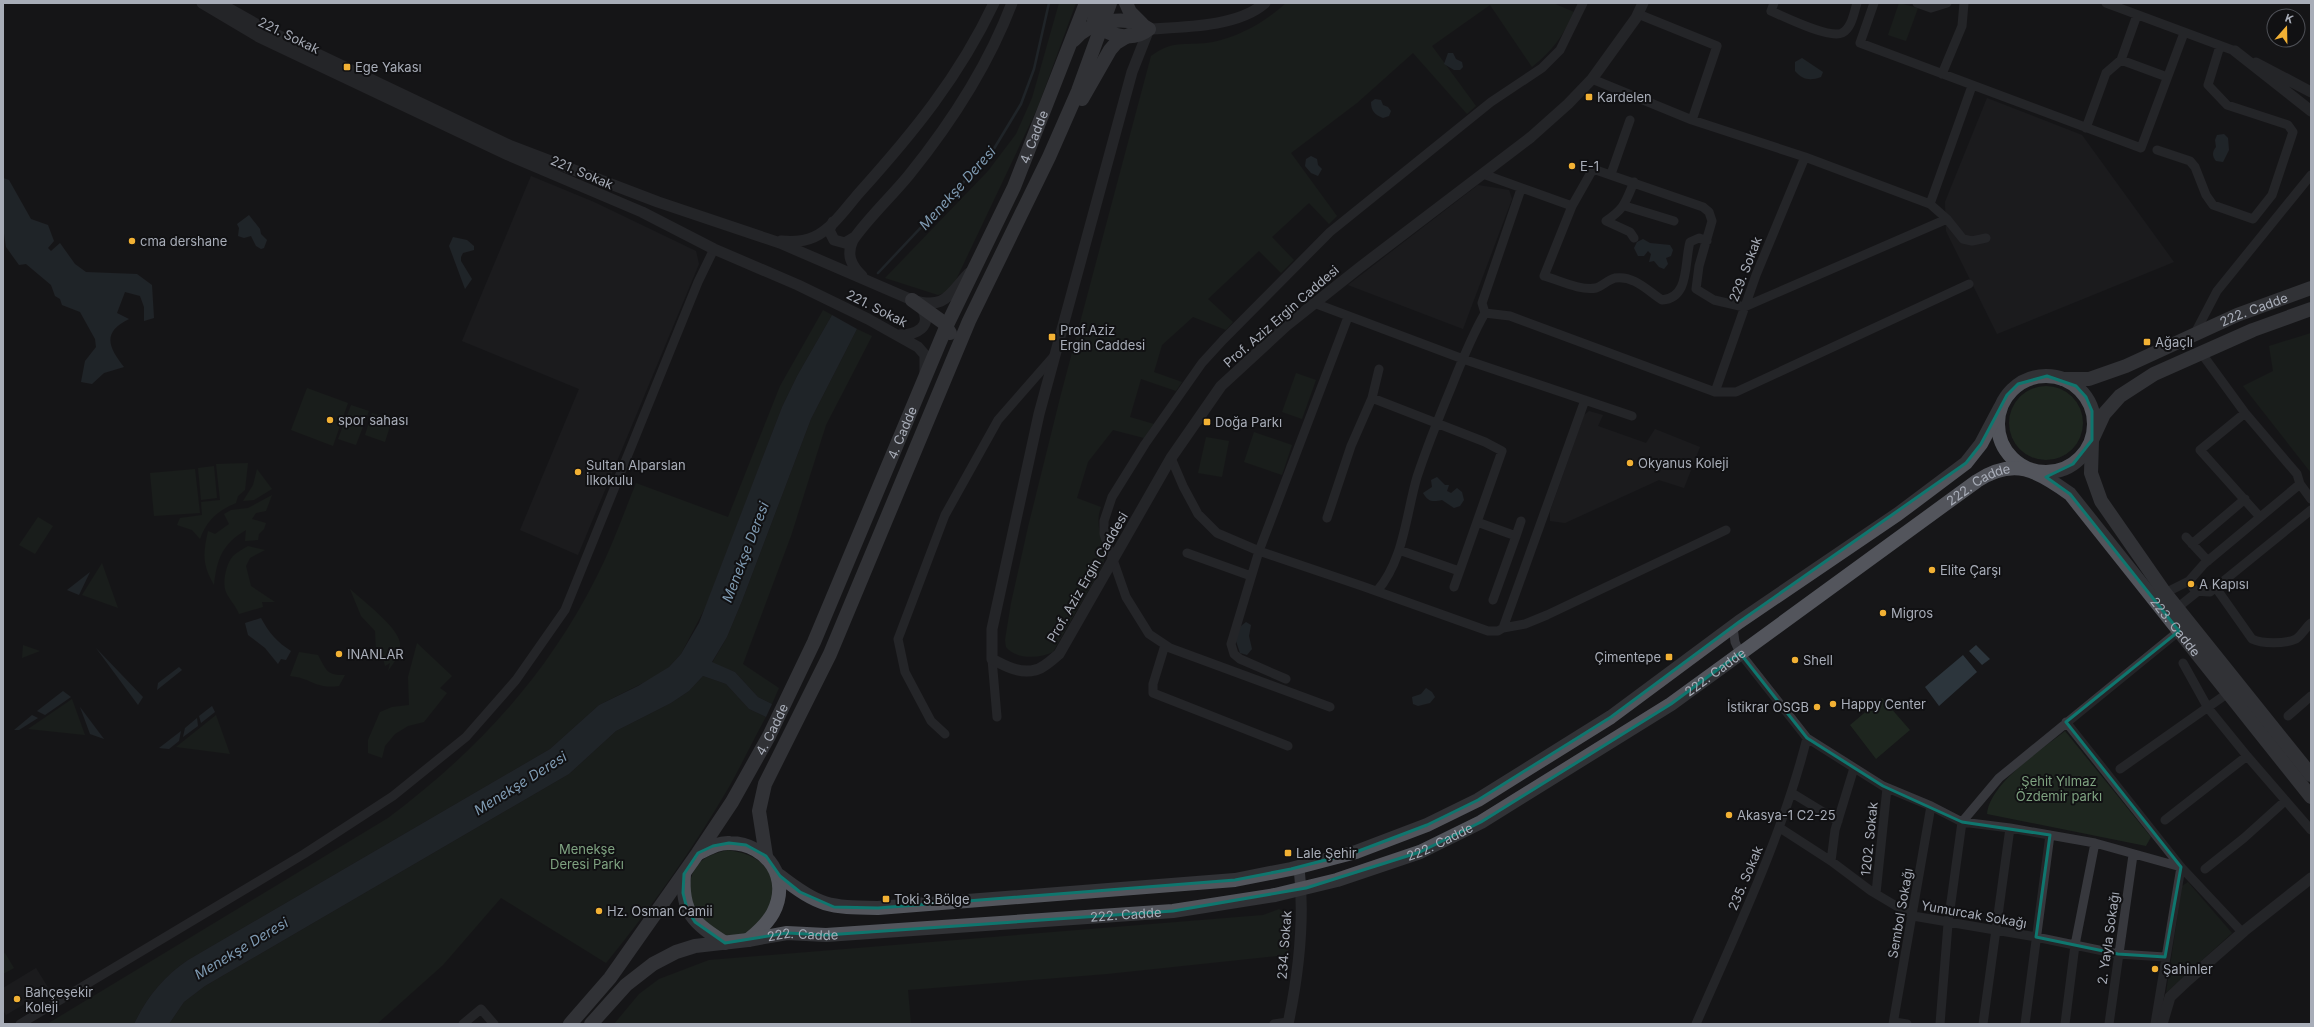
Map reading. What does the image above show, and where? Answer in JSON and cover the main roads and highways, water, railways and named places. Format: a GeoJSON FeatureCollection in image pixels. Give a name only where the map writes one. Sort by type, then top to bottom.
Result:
{"type":"FeatureCollection","features":[{"type":"Feature","properties":{"kind":"main road","name":"4. Cadde"},"geometry":{"type":"LineString","coordinates":[[698,853],[732,802],[811,648],[947,325],[1014,187],[1072,43],[1086,3]]}},
{"type":"Feature","properties":{"kind":"main road"},"geometry":{"type":"LineString","coordinates":[[1096,3],[1094,20],[1109,34],[1142,35],[1146,26]]}},
{"type":"Feature","properties":{"kind":"main road","name":"4. Cadde"},"geometry":{"type":"LineString","coordinates":[[766,856],[759,811],[766,784],[830,654],[969,321],[1054,146],[1078,91],[1100,25],[1110,3]]}},
{"type":"Feature","properties":{"kind":"main road"},"geometry":{"type":"LineString","coordinates":[[1126,3],[1130,12],[1146,26]]}},
{"type":"Feature","properties":{"kind":"main road"},"geometry":{"type":"LineString","coordinates":[[1072,43],[1084,30],[1100,25],[1146,26]]}},
{"type":"Feature","properties":{"kind":"main road"},"geometry":{"type":"LineString","coordinates":[[1054,146],[1110,50],[1116,43],[1129,35]]}},
{"type":"Feature","properties":{"kind":"main road","name":"222. Cadde"},"geometry":{"type":"LineString","coordinates":[[2062,379],[2089,379],[2126,366],[2237,315],[2311,288]]}},
{"type":"Feature","properties":{"kind":"main road"},"geometry":{"type":"LineString","coordinates":[[917,304],[947,325],[951,341],[936,400]]}},
{"type":"Feature","properties":{"kind":"main road","name":"222. Cadde"},"geometry":{"type":"LineString","coordinates":[[2092,440],[2104,414],[2120,396],[2154,374],[2202,354],[2252,330],[2311,309]]}},
{"type":"Feature","properties":{"kind":"main road"},"geometry":{"type":"LineString","coordinates":[[2047,376],[2062,379],[2076,386],[2086,397],[2093,418],[2092,440],[2084,454],[2073,464],[2059,471],[2044,473],[2029,470],[2016,462],[2005,451],[1999,438],[1997,423],[2000,408],[2007,395],[2018,384],[2028,379],[2047,376]]}},
{"type":"Feature","properties":{"kind":"main road","name":"222. Cadde"},"geometry":{"type":"LineString","coordinates":[[780,876],[817,902],[834,907],[878,908],[1235,880],[1299,867],[1356,852],[1427,825],[1478,800],[1611,717],[1733,627],[1898,514],[1966,464],[1981,444],[2000,408]]}},
{"type":"Feature","properties":{"kind":"main road","name":"223. Cadde"},"geometry":{"type":"LineString","coordinates":[[2092,440],[2091,473],[2101,501],[2165,593],[2311,775]]}},
{"type":"Feature","properties":{"kind":"main road","name":"222. Cadde"},"geometry":{"type":"LineString","coordinates":[[748,940],[787,932],[826,935],[1173,911],[1275,895],[1301,889],[1337,880],[1420,852],[1481,822],[1671,704],[1982,477],[1992,471],[2008,468],[2029,470]]}},
{"type":"Feature","properties":{"kind":"main road","name":"223. Cadde"},"geometry":{"type":"LineString","coordinates":[[2029,470],[2055,483],[2070,494],[2311,797]]}},
{"type":"Feature","properties":{"kind":"main road"},"geometry":{"type":"LineString","coordinates":[[570,1024],[610,978],[698,853],[713,846],[729,843],[746,845],[766,856],[780,876],[774,912],[764,926],[748,940],[695,946],[676,952],[653,964],[626,985],[591,1024]]}},
{"type":"Feature","properties":{"kind":"main road"},"geometry":{"type":"LineString","coordinates":[[684,874],[683,893],[687,909],[695,922],[725,943]]}},
{"type":"Feature","properties":{"kind":"water"},"geometry":{"type":"Polygon","coordinates":[[[1448,53],[1453,53],[1456,59],[1462,62],[1463,67],[1460,70],[1454,70],[1444,64],[1448,53]]]}},
{"type":"Feature","properties":{"kind":"water"},"geometry":{"type":"Polygon","coordinates":[[[1802,58],[1823,72],[1821,77],[1807,79],[1795,71],[1795,62],[1802,58]]]}},
{"type":"Feature","properties":{"kind":"water"},"geometry":{"type":"Polygon","coordinates":[[[1375,99],[1381,100],[1383,105],[1388,107],[1391,111],[1389,116],[1383,118],[1374,112],[1371,102],[1375,99]]]}},
{"type":"Feature","properties":{"kind":"water"},"geometry":{"type":"Polygon","coordinates":[[[2224,134],[2228,138],[2229,150],[2223,162],[2216,161],[2213,154],[2216,147],[2215,140],[2217,135],[2224,134]]]}},
{"type":"Feature","properties":{"kind":"water"},"geometry":{"type":"Polygon","coordinates":[[[1311,156],[1317,159],[1318,165],[1322,169],[1318,176],[1311,173],[1305,166],[1306,159],[1311,156]]]}},
{"type":"Feature","properties":{"kind":"water"},"geometry":{"type":"Polygon","coordinates":[[[3,178],[9,180],[31,219],[48,225],[54,241],[48,248],[51,251],[60,243],[75,264],[86,272],[137,274],[152,285],[154,318],[144,321],[144,307],[140,296],[125,292],[117,313],[129,319],[115,329],[110,340],[114,353],[124,367],[104,373],[92,384],[81,382],[85,361],[96,347],[95,339],[80,312],[62,305],[60,299],[55,296],[51,285],[26,264],[19,265],[6,247],[3,227],[3,178]]]}},
{"type":"Feature","properties":{"kind":"water"},"geometry":{"type":"Polygon","coordinates":[[[249,215],[260,229],[261,234],[267,240],[264,248],[261,249],[256,246],[251,236],[244,238],[238,236],[239,228],[237,224],[249,215]]]}},
{"type":"Feature","properties":{"kind":"water"},"geometry":{"type":"Polygon","coordinates":[[[453,237],[467,240],[474,246],[474,250],[463,253],[461,257],[461,261],[472,279],[465,289],[449,246],[453,237]]]}},
{"type":"Feature","properties":{"kind":"water"},"geometry":{"type":"Polygon","coordinates":[[[1643,239],[1650,243],[1670,245],[1673,250],[1671,256],[1666,258],[1668,264],[1664,269],[1659,267],[1654,261],[1649,262],[1651,254],[1648,251],[1644,256],[1638,256],[1634,248],[1637,242],[1643,239]]]}},
{"type":"Feature","properties":{"kind":"water"},"geometry":{"type":"Polygon","coordinates":[[[832,315],[857,329],[811,419],[742,601],[727,637],[712,662],[735,672],[758,697],[772,704],[766,717],[749,709],[726,684],[703,676],[689,691],[671,703],[616,731],[569,774],[205,986],[184,1002],[169,1024],[134,1024],[144,1005],[156,988],[171,973],[188,960],[550,749],[599,705],[638,686],[669,667],[681,654],[699,623],[782,407],[797,376],[832,315]]]}},
{"type":"Feature","properties":{"kind":"water"},"geometry":{"type":"Polygon","coordinates":[[[1437,477],[1445,485],[1449,485],[1447,491],[1451,493],[1457,488],[1462,492],[1464,500],[1460,506],[1454,508],[1442,500],[1431,501],[1425,496],[1423,493],[1432,487],[1431,480],[1437,477]]]}},
{"type":"Feature","properties":{"kind":"water"},"geometry":{"type":"Polygon","coordinates":[[[90,572],[79,595],[67,590],[90,572]]]}},
{"type":"Feature","properties":{"kind":"water"},"geometry":{"type":"Polygon","coordinates":[[[261,618],[274,637],[291,651],[286,660],[281,659],[278,664],[265,648],[248,635],[245,623],[261,618]]]}},
{"type":"Feature","properties":{"kind":"water"},"geometry":{"type":"Polygon","coordinates":[[[1246,622],[1251,625],[1249,636],[1252,649],[1247,655],[1240,653],[1235,638],[1241,626],[1246,622]]]}},
{"type":"Feature","properties":{"kind":"water"},"geometry":{"type":"Polygon","coordinates":[[[1976,645],[1990,659],[1982,665],[1969,651],[1976,645]]]}},
{"type":"Feature","properties":{"kind":"water"},"geometry":{"type":"Polygon","coordinates":[[[96,648],[143,697],[138,705],[96,648]]]}},
{"type":"Feature","properties":{"kind":"water"},"geometry":{"type":"Polygon","coordinates":[[[1963,655],[1977,672],[1939,706],[1925,687],[1963,655]]]}},
{"type":"Feature","properties":{"kind":"water"},"geometry":{"type":"Polygon","coordinates":[[[179,667],[182,670],[157,690],[158,683],[179,667]]]}},
{"type":"Feature","properties":{"kind":"water"},"geometry":{"type":"Polygon","coordinates":[[[1426,688],[1432,692],[1435,697],[1430,703],[1418,706],[1413,704],[1412,697],[1421,694],[1426,688]]]}},
{"type":"Feature","properties":{"kind":"water"},"geometry":{"type":"Polygon","coordinates":[[[63,691],[71,697],[45,715],[37,711],[63,691]]]}},
{"type":"Feature","properties":{"kind":"water"},"geometry":{"type":"Polygon","coordinates":[[[212,706],[215,712],[201,723],[199,716],[212,706]]]}},
{"type":"Feature","properties":{"kind":"water"},"geometry":{"type":"Polygon","coordinates":[[[80,707],[104,739],[90,734],[80,707]]]}},
{"type":"Feature","properties":{"kind":"water"},"geometry":{"type":"Polygon","coordinates":[[[32,715],[38,718],[19,730],[14,730],[32,715]]]}},
{"type":"Feature","properties":{"kind":"water"},"geometry":{"type":"Polygon","coordinates":[[[197,718],[198,726],[183,737],[185,728],[197,718]]]}},
{"type":"Feature","properties":{"kind":"water"},"geometry":{"type":"Polygon","coordinates":[[[181,731],[179,741],[169,749],[159,748],[181,731]]]}},
{"type":"Feature","properties":{"kind":"waterway","name":"Menekşe Deresi"},"geometry":{"type":"LineString","coordinates":[[878,273],[992,152],[1021,104],[1034,69],[1049,3]]}},
{"type":"Feature","properties":{"kind":"place","name":"Ege Yakası"},"geometry":{"type":"Point","coordinates":[347,67]}},
{"type":"Feature","properties":{"kind":"place","name":"Kardelen"},"geometry":{"type":"Point","coordinates":[1589,97]}},
{"type":"Feature","properties":{"kind":"place","name":"E-1"},"geometry":{"type":"Point","coordinates":[1572,166]}},
{"type":"Feature","properties":{"kind":"place","name":"cma dershane"},"geometry":{"type":"Point","coordinates":[132,241]}},
{"type":"Feature","properties":{"kind":"place","name":"Prof.Aziz Ergin Caddesi"},"geometry":{"type":"Point","coordinates":[1052,337]}},
{"type":"Feature","properties":{"kind":"place","name":"Ağaçlı"},"geometry":{"type":"Point","coordinates":[2147,342]}},
{"type":"Feature","properties":{"kind":"place","name":"spor sahası"},"geometry":{"type":"Point","coordinates":[330,420]}},
{"type":"Feature","properties":{"kind":"place","name":"Doğa Parkı"},"geometry":{"type":"Point","coordinates":[1207,422]}},
{"type":"Feature","properties":{"kind":"place","name":"Okyanus Koleji"},"geometry":{"type":"Point","coordinates":[1630,463]}},
{"type":"Feature","properties":{"kind":"place","name":"Sultan Alparslan İlkokulu"},"geometry":{"type":"Point","coordinates":[578,472]}},
{"type":"Feature","properties":{"kind":"place","name":"Elite Çarşı"},"geometry":{"type":"Point","coordinates":[1932,570]}},
{"type":"Feature","properties":{"kind":"place","name":"A Kapısı"},"geometry":{"type":"Point","coordinates":[2191,584]}},
{"type":"Feature","properties":{"kind":"place","name":"Migros"},"geometry":{"type":"Point","coordinates":[1883,613]}},
{"type":"Feature","properties":{"kind":"place","name":"INANLAR"},"geometry":{"type":"Point","coordinates":[339,654]}},
{"type":"Feature","properties":{"kind":"place","name":"Çimentepe"},"geometry":{"type":"Point","coordinates":[1669,657]}},
{"type":"Feature","properties":{"kind":"place","name":"Shell"},"geometry":{"type":"Point","coordinates":[1795,660]}},
{"type":"Feature","properties":{"kind":"place","name":"Happy Center"},"geometry":{"type":"Point","coordinates":[1833,704]}},
{"type":"Feature","properties":{"kind":"place","name":"İstikrar OSGB"},"geometry":{"type":"Point","coordinates":[1817,707]}},
{"type":"Feature","properties":{"kind":"place","name":"Akasya-1 C2-25"},"geometry":{"type":"Point","coordinates":[1729,815]}},
{"type":"Feature","properties":{"kind":"place","name":"Lale Şehir"},"geometry":{"type":"Point","coordinates":[1288,853]}},
{"type":"Feature","properties":{"kind":"place","name":"Toki 3.Bölge"},"geometry":{"type":"Point","coordinates":[886,899]}},
{"type":"Feature","properties":{"kind":"place","name":"Hz. Osman Camii"},"geometry":{"type":"Point","coordinates":[599,911]}},
{"type":"Feature","properties":{"kind":"place","name":"Şahinler"},"geometry":{"type":"Point","coordinates":[2155,969]}},
{"type":"Feature","properties":{"kind":"place","name":"Bahçeşekir Koleji"},"geometry":{"type":"Point","coordinates":[17,999]}},
{"type":"Feature","properties":{"kind":"park label","name":"Şehit Yılmaz Özdemir parkı"},"geometry":{"type":"Point","coordinates":[2059,788]}},
{"type":"Feature","properties":{"kind":"park label","name":"Menekşe Deresi Parkı"},"geometry":{"type":"Point","coordinates":[587,856]}}]}
